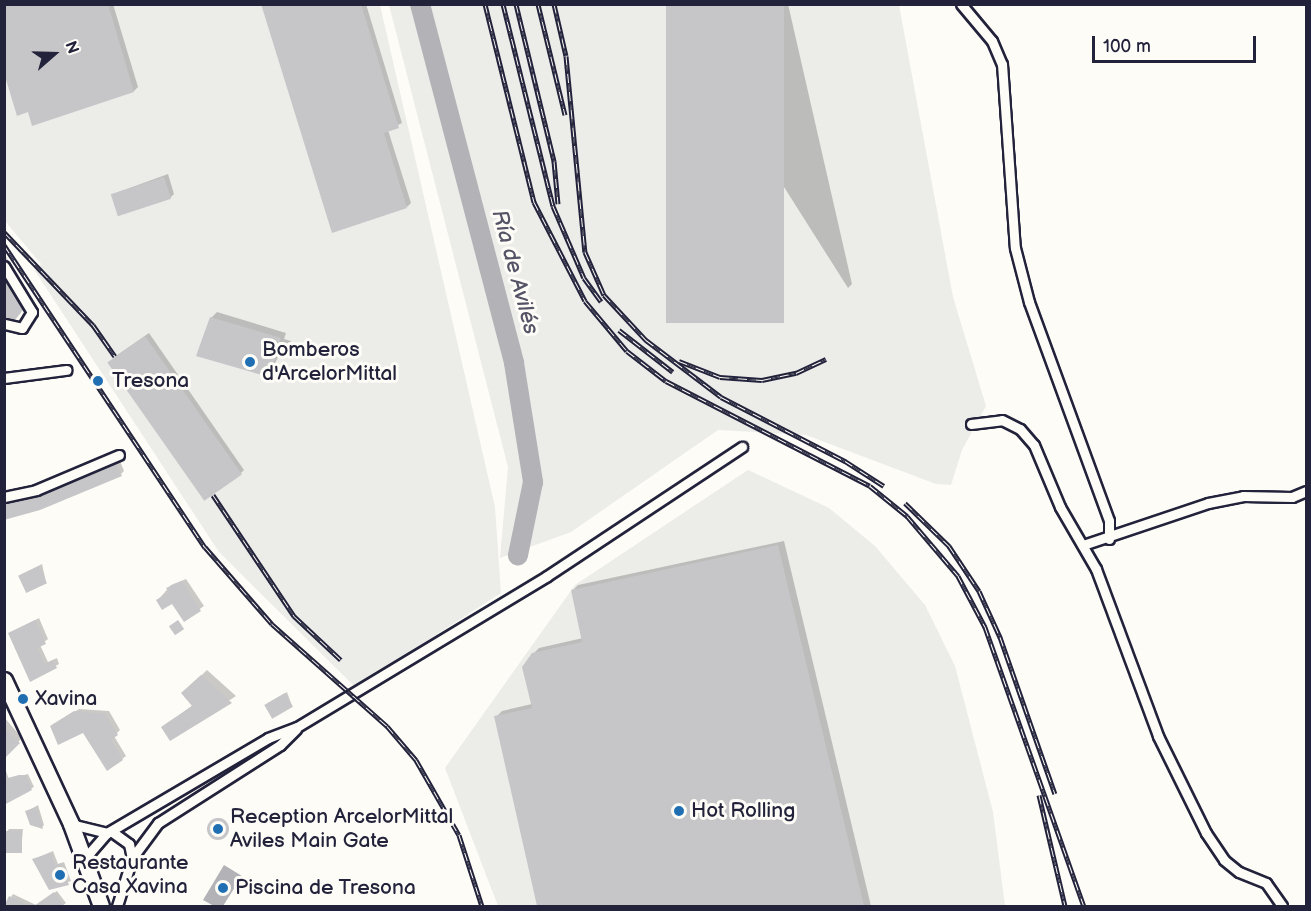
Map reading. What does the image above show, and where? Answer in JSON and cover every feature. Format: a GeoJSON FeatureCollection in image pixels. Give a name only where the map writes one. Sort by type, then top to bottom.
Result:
{"type":"FeatureCollection","features":[{"type":"Feature","properties":{"kind":"main road"},"geometry":{"type":"LineString","coordinates":[[4,680],[71,824],[101,906]]}},
{"type":"Feature","properties":{"kind":"street"},"geometry":{"type":"LineString","coordinates":[[961,4],[992,41],[1002,64],[1016,248],[1029,302],[1108,521],[1109,538]]}},
{"type":"Feature","properties":{"kind":"street"},"geometry":{"type":"LineString","coordinates":[[4,266],[32,312],[22,328],[4,324]]}},
{"type":"Feature","properties":{"kind":"street"},"geometry":{"type":"LineString","coordinates":[[4,378],[66,370]]}},
{"type":"Feature","properties":{"kind":"street"},"geometry":{"type":"LineString","coordinates":[[971,424],[1002,420],[1020,429],[1034,446],[1060,507],[1096,569],[1158,736],[1206,833],[1224,860],[1239,872],[1266,884],[1282,906]]}},
{"type":"Feature","properties":{"kind":"street"},"geometry":{"type":"LineString","coordinates":[[85,858],[109,832],[268,738],[297,727],[547,576],[742,447]]}},
{"type":"Feature","properties":{"kind":"street"},"geometry":{"type":"LineString","coordinates":[[4,498],[36,490],[119,455]]}},
{"type":"Feature","properties":{"kind":"street"},"geometry":{"type":"LineString","coordinates":[[1083,545],[1208,503],[1243,496],[1270,499],[1292,497],[1306,491]]}},
{"type":"Feature","properties":{"kind":"street"},"geometry":{"type":"LineString","coordinates":[[117,906],[132,858],[158,823],[280,745],[297,727]]}},
{"type":"Feature","properties":{"kind":"street"},"geometry":{"type":"LineString","coordinates":[[71,824],[109,832],[129,843],[132,858]]}},
{"type":"Feature","properties":{"kind":"shaded area"},"geometry":{"type":"Polygon","coordinates":[[[4,5],[380,5],[495,507],[501,593],[355,687],[219,552],[35,271],[41,264],[5,221],[4,5]]]}},
{"type":"Feature","properties":{"kind":"shaded area"},"geometry":{"type":"Polygon","coordinates":[[[389,5],[899,5],[953,297],[986,406],[962,450],[951,485],[936,484],[806,435],[718,430],[571,532],[500,558],[508,467],[389,5]]]}},
{"type":"Feature","properties":{"kind":"shaded area"},"geometry":{"type":"Polygon","coordinates":[[[748,470],[829,508],[875,546],[925,605],[955,666],[993,812],[1005,906],[498,906],[445,768],[575,585],[748,470]]]}},
{"type":"Feature","properties":{"kind":"shaded area","name":"Piscina de Tresona"},"geometry":{"type":"Polygon","coordinates":[[[224,865],[242,876],[223,906],[214,906],[203,900],[224,865]]]}},
{"type":"Feature","properties":{"kind":"building"},"geometry":{"type":"Polygon","coordinates":[[[4,4],[108,4],[134,92],[32,126],[28,112],[17,116],[4,73],[4,4]]]}},
{"type":"Feature","properties":{"kind":"building"},"geometry":{"type":"Polygon","coordinates":[[[261,4],[361,4],[399,128],[384,133],[407,208],[332,233],[261,4]]]}},
{"type":"Feature","properties":{"kind":"building"},"geometry":{"type":"Polygon","coordinates":[[[666,4],[784,4],[784,323],[666,323],[666,4]]]}},
{"type":"Feature","properties":{"kind":"building"},"geometry":{"type":"Polygon","coordinates":[[[164,177],[171,199],[118,216],[111,194],[164,177]]]}},
{"type":"Feature","properties":{"kind":"building"},"geometry":{"type":"Polygon","coordinates":[[[4,280],[23,310],[15,320],[4,317],[4,280]]]}},
{"type":"Feature","properties":{"kind":"building"},"geometry":{"type":"Polygon","coordinates":[[[210,317],[281,338],[279,345],[286,347],[283,358],[276,356],[269,377],[196,356],[210,317]]]}},
{"type":"Feature","properties":{"kind":"building"},"geometry":{"type":"Polygon","coordinates":[[[145,336],[242,474],[204,501],[107,362],[145,336]]]}},
{"type":"Feature","properties":{"kind":"building"},"geometry":{"type":"Polygon","coordinates":[[[116,464],[122,476],[40,510],[4,520],[4,504],[38,496],[116,464]]]}},
{"type":"Feature","properties":{"kind":"building","name":"Hot Rolling"},"geometry":{"type":"Polygon","coordinates":[[[778,545],[864,906],[537,906],[494,716],[532,708],[522,667],[532,653],[582,642],[571,590],[778,545]]]}},
{"type":"Feature","properties":{"kind":"building"},"geometry":{"type":"Polygon","coordinates":[[[39,566],[47,583],[26,593],[18,576],[39,566]]]}},
{"type":"Feature","properties":{"kind":"building"},"geometry":{"type":"Polygon","coordinates":[[[182,581],[201,611],[184,622],[172,604],[162,610],[156,600],[169,592],[166,588],[182,581]]]}},
{"type":"Feature","properties":{"kind":"building"},"geometry":{"type":"Polygon","coordinates":[[[35,620],[46,644],[37,648],[45,664],[53,660],[57,668],[30,682],[8,633],[35,620]]]}},
{"type":"Feature","properties":{"kind":"building"},"geometry":{"type":"Polygon","coordinates":[[[178,620],[184,629],[175,635],[169,626],[178,620]]]}},
{"type":"Feature","properties":{"kind":"building"},"geometry":{"type":"Polygon","coordinates":[[[201,675],[232,703],[170,741],[161,727],[192,706],[181,693],[201,675]]]}},
{"type":"Feature","properties":{"kind":"building"},"geometry":{"type":"Polygon","coordinates":[[[285,693],[293,707],[272,719],[264,705],[285,693]]]}},
{"type":"Feature","properties":{"kind":"building"},"geometry":{"type":"Polygon","coordinates":[[[74,711],[105,714],[118,735],[111,740],[123,760],[107,771],[83,733],[58,745],[50,726],[74,711]]]}},
{"type":"Feature","properties":{"kind":"building"},"geometry":{"type":"Polygon","coordinates":[[[4,728],[20,743],[4,759],[4,728]]]}},
{"type":"Feature","properties":{"kind":"building"},"geometry":{"type":"Polygon","coordinates":[[[26,775],[32,790],[4,805],[4,779],[26,775]]]}},
{"type":"Feature","properties":{"kind":"building"},"geometry":{"type":"Polygon","coordinates":[[[36,807],[43,829],[30,825],[25,811],[36,807]]]}},
{"type":"Feature","properties":{"kind":"building","name":"Reception ArcelorMittal Aviles Main Gate"},"geometry":{"type":"Polygon","coordinates":[[[218,818],[226,821],[229,829],[226,837],[218,840],[210,837],[207,829],[210,821],[218,818]]]}},
{"type":"Feature","properties":{"kind":"building"},"geometry":{"type":"Polygon","coordinates":[[[5,831],[22,831],[22,853],[5,853],[5,831]]]}},
{"type":"Feature","properties":{"kind":"building"},"geometry":{"type":"Polygon","coordinates":[[[51,853],[55,866],[61,863],[69,885],[49,890],[32,859],[51,853]]]}},
{"type":"Feature","properties":{"kind":"building"},"geometry":{"type":"Polygon","coordinates":[[[54,892],[64,906],[34,906],[54,892]]]}},
{"type":"Feature","properties":{"kind":"building"},"geometry":{"type":"Polygon","coordinates":[[[9,896],[30,906],[4,906],[9,896]]]}},
{"type":"Feature","properties":{"kind":"waterway","name":"Ría de Avilés"},"geometry":{"type":"LineString","coordinates":[[420,4],[514,363],[533,482],[518,555]]}},
{"type":"Feature","properties":{"kind":"railway"},"geometry":{"type":"LineString","coordinates":[[485,4],[534,202],[585,301],[627,351],[666,381],[870,486],[907,516],[958,576],[985,627],[1084,906]]}},
{"type":"Feature","properties":{"kind":"railway"},"geometry":{"type":"LineString","coordinates":[[503,4],[553,206],[584,278],[601,301]]}},
{"type":"Feature","properties":{"kind":"railway"},"geometry":{"type":"LineString","coordinates":[[516,4],[554,161],[558,204]]}},
{"type":"Feature","properties":{"kind":"railway"},"geometry":{"type":"LineString","coordinates":[[538,4],[565,115]]}},
{"type":"Feature","properties":{"kind":"railway"},"geometry":{"type":"LineString","coordinates":[[554,4],[566,56],[585,252],[604,295],[646,340],[721,397],[845,461],[884,486]]}},
{"type":"Feature","properties":{"kind":"railway"},"geometry":{"type":"LineString","coordinates":[[4,232],[93,325],[115,356]]}},
{"type":"Feature","properties":{"kind":"railway"},"geometry":{"type":"LineString","coordinates":[[4,245],[205,547],[272,624],[387,726],[416,760],[459,835],[482,906]]}},
{"type":"Feature","properties":{"kind":"railway"},"geometry":{"type":"LineString","coordinates":[[619,330],[673,372]]}},
{"type":"Feature","properties":{"kind":"railway"},"geometry":{"type":"LineString","coordinates":[[679,361],[720,377],[762,380],[796,373],[826,359]]}},
{"type":"Feature","properties":{"kind":"railway"},"geometry":{"type":"LineString","coordinates":[[213,495],[294,616],[341,660]]}},
{"type":"Feature","properties":{"kind":"railway"},"geometry":{"type":"LineString","coordinates":[[905,503],[949,546],[979,591],[1000,637],[1055,794]]}},
{"type":"Feature","properties":{"kind":"railway"},"geometry":{"type":"LineString","coordinates":[[1039,795],[1065,906]]}},
{"type":"Feature","properties":{"kind":"place","name":"Bomberos d'ArcelorMittal"},"geometry":{"type":"Point","coordinates":[250,362]}},
{"type":"Feature","properties":{"kind":"place","name":"Tresona"},"geometry":{"type":"Point","coordinates":[98,381]}},
{"type":"Feature","properties":{"kind":"place","name":"Xavina"},"geometry":{"type":"Point","coordinates":[23,699]}},
{"type":"Feature","properties":{"kind":"place","name":"Hot Rolling"},"geometry":{"type":"Point","coordinates":[679,811]}},
{"type":"Feature","properties":{"kind":"place","name":"Reception ArcelorMittal Aviles Main Gate"},"geometry":{"type":"Point","coordinates":[218,829]}},
{"type":"Feature","properties":{"kind":"place","name":"Restaurante Casa Xavina"},"geometry":{"type":"Point","coordinates":[60,875]}},
{"type":"Feature","properties":{"kind":"place","name":"Piscina de Tresona"},"geometry":{"type":"Point","coordinates":[223,888]}}]}
